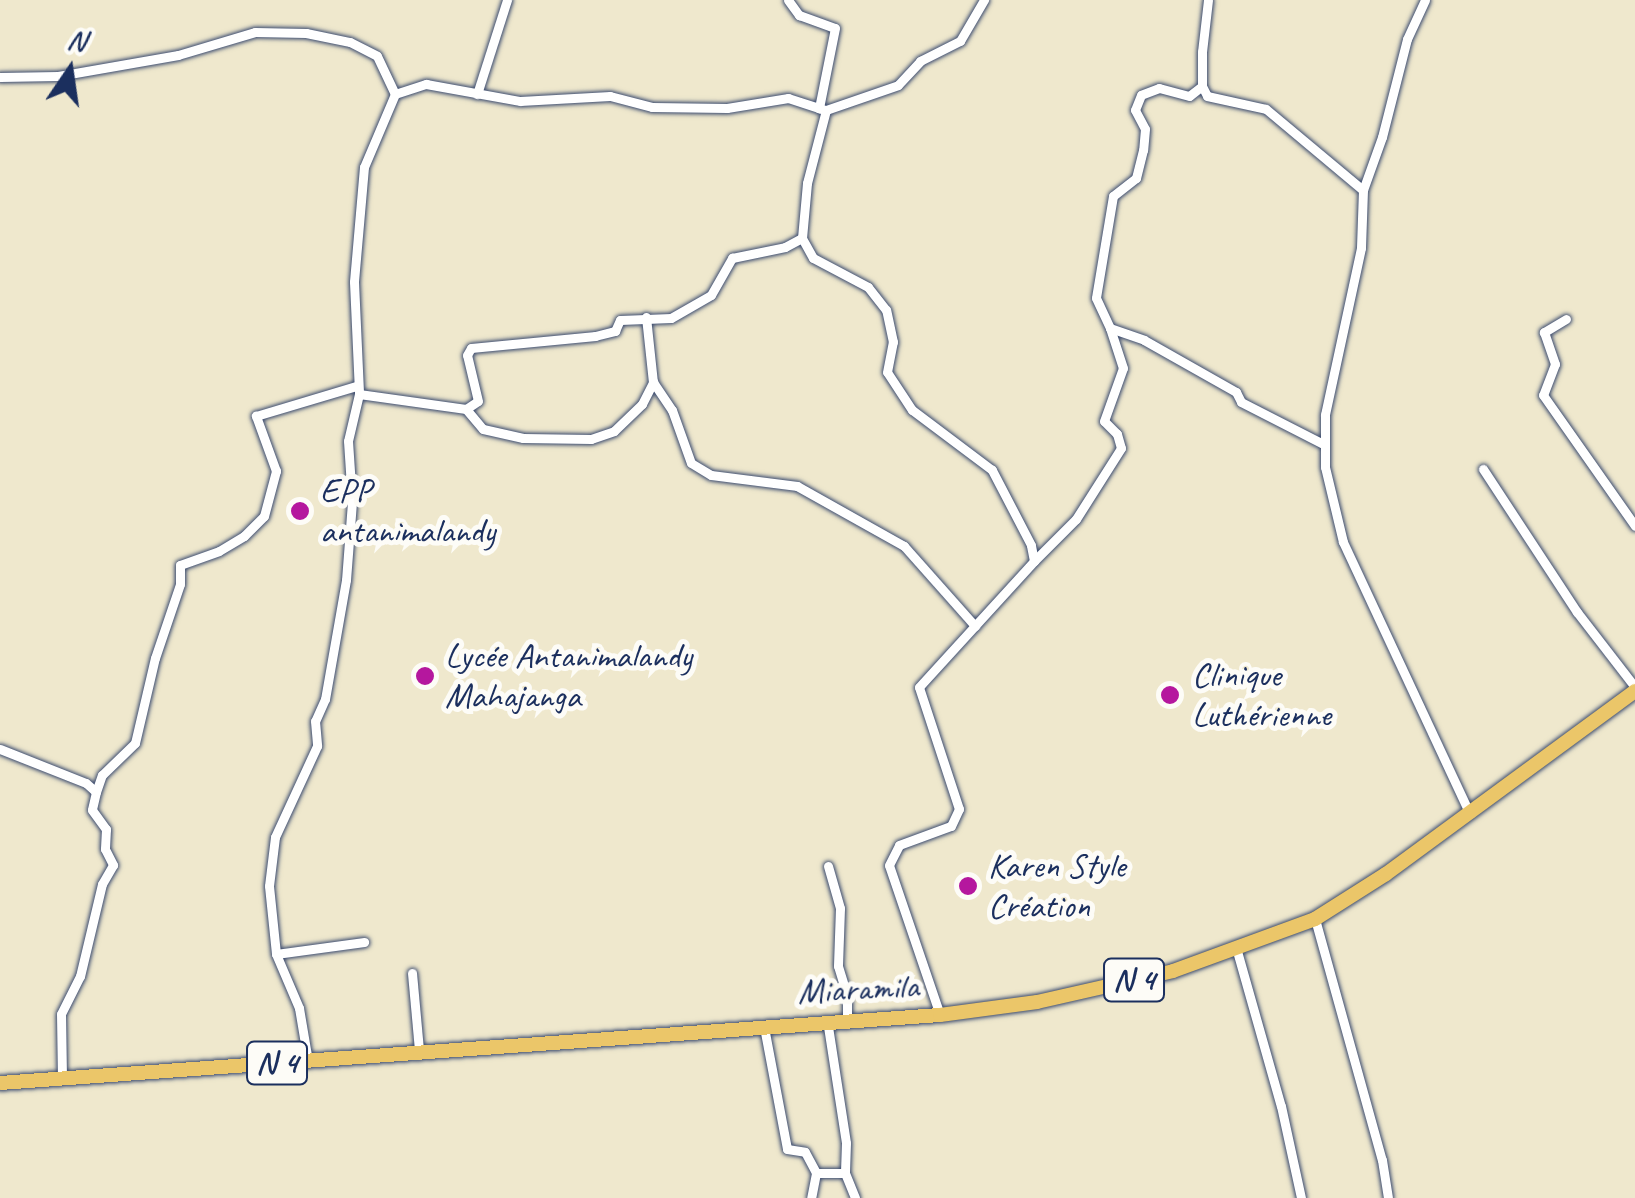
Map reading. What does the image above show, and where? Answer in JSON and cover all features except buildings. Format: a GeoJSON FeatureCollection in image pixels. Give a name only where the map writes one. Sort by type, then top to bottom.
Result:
{"type":"FeatureCollection","features":[{"type":"Feature","properties":{"kind":"main road","name":"Miaramila"},"geometry":{"type":"LineString","coordinates":[[0,1084],[62,1076],[308,1061],[764,1024],[940,1015],[1037,1002],[1172,971],[1315,919],[1470,814],[1635,689]]}},
{"type":"Feature","properties":{"kind":"street"},"geometry":{"type":"LineString","coordinates":[[477,94],[507,0]]}},
{"type":"Feature","properties":{"kind":"street"},"geometry":{"type":"LineString","coordinates":[[788,0],[799,14],[835,28],[807,183],[802,238],[813,258],[868,288],[886,310],[894,342],[887,372],[912,410],[992,470],[1017,511],[1034,560]]}},
{"type":"Feature","properties":{"kind":"street"},"geometry":{"type":"LineString","coordinates":[[395,94],[426,84],[520,101],[610,96],[652,107],[728,108],[788,98],[823,109],[898,85],[920,61],[960,41],[984,0]]}},
{"type":"Feature","properties":{"kind":"street"},"geometry":{"type":"LineString","coordinates":[[1208,0],[1202,86],[1207,96],[1266,108],[1362,190]]}},
{"type":"Feature","properties":{"kind":"street"},"geometry":{"type":"LineString","coordinates":[[1425,0],[1407,39],[1382,137],[1362,190],[1362,248],[1325,415],[1324,467],[1343,542],[1470,814]]}},
{"type":"Feature","properties":{"kind":"street"},"geometry":{"type":"LineString","coordinates":[[0,77],[58,76],[178,55],[255,32],[306,33],[350,42],[377,56],[395,94],[364,167],[354,282],[358,390],[348,441],[352,502],[346,580],[325,699],[315,721],[317,746],[275,837],[269,886],[276,954],[299,1008],[308,1061]]}},
{"type":"Feature","properties":{"kind":"street"},"geometry":{"type":"LineString","coordinates":[[940,1015],[889,865],[899,845],[951,826],[959,809],[920,687],[1076,519],[1121,448],[1117,434],[1104,421],[1123,368],[1096,298],[1113,196],[1136,178],[1145,129],[1135,110],[1141,96],[1159,88],[1189,96],[1202,86]]}},
{"type":"Feature","properties":{"kind":"street"},"geometry":{"type":"LineString","coordinates":[[466,409],[478,401],[466,354],[471,348],[595,336],[615,331],[620,320],[671,318],[711,295],[732,258],[785,248],[802,238]]}},
{"type":"Feature","properties":{"kind":"street"},"geometry":{"type":"LineString","coordinates":[[646,318],[653,382],[672,410],[690,463],[712,475],[797,486],[904,546],[975,626]]}},
{"type":"Feature","properties":{"kind":"street"},"geometry":{"type":"LineString","coordinates":[[1566,319],[1544,332],[1555,364],[1543,395],[1635,526]]}},
{"type":"Feature","properties":{"kind":"street"},"geometry":{"type":"LineString","coordinates":[[1110,328],[1144,340],[1236,392],[1241,402],[1325,445]]}},
{"type":"Feature","properties":{"kind":"street"},"geometry":{"type":"LineString","coordinates":[[62,1076],[61,1014],[80,976],[102,884],[113,865],[105,849],[106,829],[92,810],[96,792],[102,775],[135,742],[155,658],[180,584],[180,566],[219,551],[244,536],[264,516],[276,470],[256,416],[358,390],[466,409],[483,429],[523,438],[591,439],[614,430],[642,404],[653,382]]}},
{"type":"Feature","properties":{"kind":"street"},"geometry":{"type":"LineString","coordinates":[[1483,469],[1577,612],[1635,689]]}},
{"type":"Feature","properties":{"kind":"street"},"geometry":{"type":"LineString","coordinates":[[0,749],[86,783],[96,792]]}},
{"type":"Feature","properties":{"kind":"street"},"geometry":{"type":"LineString","coordinates":[[828,866],[840,908],[838,966],[847,996],[847,1019]]}},
{"type":"Feature","properties":{"kind":"street"},"geometry":{"type":"LineString","coordinates":[[1315,919],[1382,1160],[1388,1198]]}},
{"type":"Feature","properties":{"kind":"street"},"geometry":{"type":"LineString","coordinates":[[276,954],[364,942]]}},
{"type":"Feature","properties":{"kind":"street"},"geometry":{"type":"LineString","coordinates":[[1237,950],[1281,1106],[1301,1198]]}},
{"type":"Feature","properties":{"kind":"street"},"geometry":{"type":"LineString","coordinates":[[412,973],[419,1050]]}},
{"type":"Feature","properties":{"kind":"street"},"geometry":{"type":"LineString","coordinates":[[826,1020],[846,1143],[845,1173],[855,1198]]}},
{"type":"Feature","properties":{"kind":"street"},"geometry":{"type":"LineString","coordinates":[[764,1024],[787,1149],[805,1152],[816,1173],[811,1198]]}},
{"type":"Feature","properties":{"kind":"street"},"geometry":{"type":"LineString","coordinates":[[816,1173],[845,1173]]}},
{"type":"Feature","properties":{"kind":"place","name":"EPP antanimalandy"},"geometry":{"type":"Point","coordinates":[300,511]}},
{"type":"Feature","properties":{"kind":"place","name":"Lycée Antanimalandy Mahajanga"},"geometry":{"type":"Point","coordinates":[425,676]}},
{"type":"Feature","properties":{"kind":"place","name":"Clinique Luthérienne"},"geometry":{"type":"Point","coordinates":[1170,695]}},
{"type":"Feature","properties":{"kind":"place","name":"Karen Style Création"},"geometry":{"type":"Point","coordinates":[968,886]}}]}
